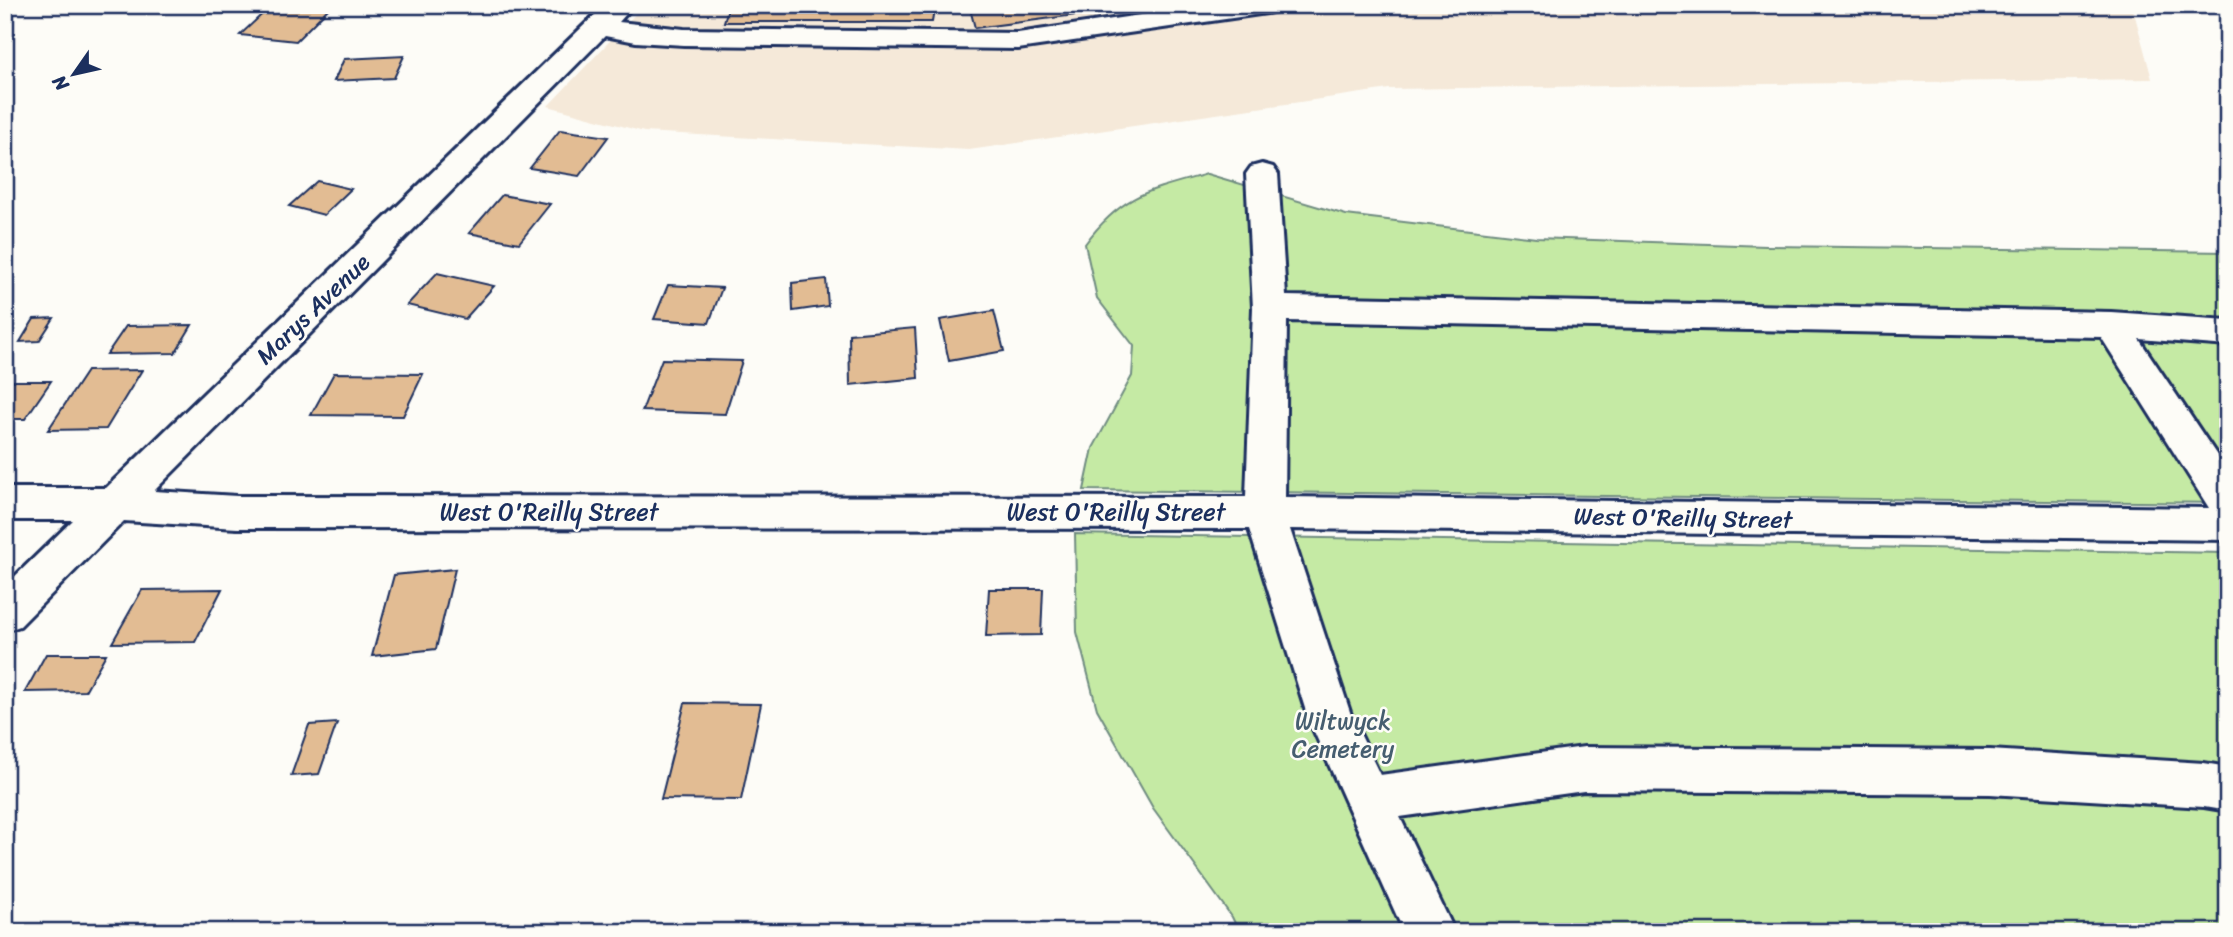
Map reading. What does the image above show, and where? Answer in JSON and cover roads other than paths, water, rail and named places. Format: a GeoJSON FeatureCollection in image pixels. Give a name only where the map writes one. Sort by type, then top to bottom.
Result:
{"type":"FeatureCollection","features":[{"type":"Feature","properties":{"kind":"street"},"geometry":{"type":"LineString","coordinates":[[610,16],[636,34],[684,37],[1017,41],[1267,5]]}},
{"type":"Feature","properties":{"kind":"street","name":"Marys Avenue"},"geometry":{"type":"LineString","coordinates":[[5,613],[610,16]]}},
{"type":"Feature","properties":{"kind":"street"},"geometry":{"type":"LineString","coordinates":[[1262,174],[1270,308],[1265,513],[1282,574],[1330,718],[1430,932]]}},
{"type":"Feature","properties":{"kind":"street"},"geometry":{"type":"LineString","coordinates":[[1270,308],[2111,326],[2228,333]]}},
{"type":"Feature","properties":{"kind":"street"},"geometry":{"type":"LineString","coordinates":[[2111,326],[2228,503]]}},
{"type":"Feature","properties":{"kind":"street","name":"West O'Reilly Street"},"geometry":{"type":"LineString","coordinates":[[5,504],[114,504],[237,512],[1265,513],[2228,524]]}},
{"type":"Feature","properties":{"kind":"street"},"geometry":{"type":"LineString","coordinates":[[1369,799],[1584,769],[1990,772],[2204,785],[2228,789]]}},
{"type":"Feature","properties":{"kind":"park label","name":"Wiltwyck Cemetery"},"geometry":{"type":"Point","coordinates":[1343,735]}}]}
